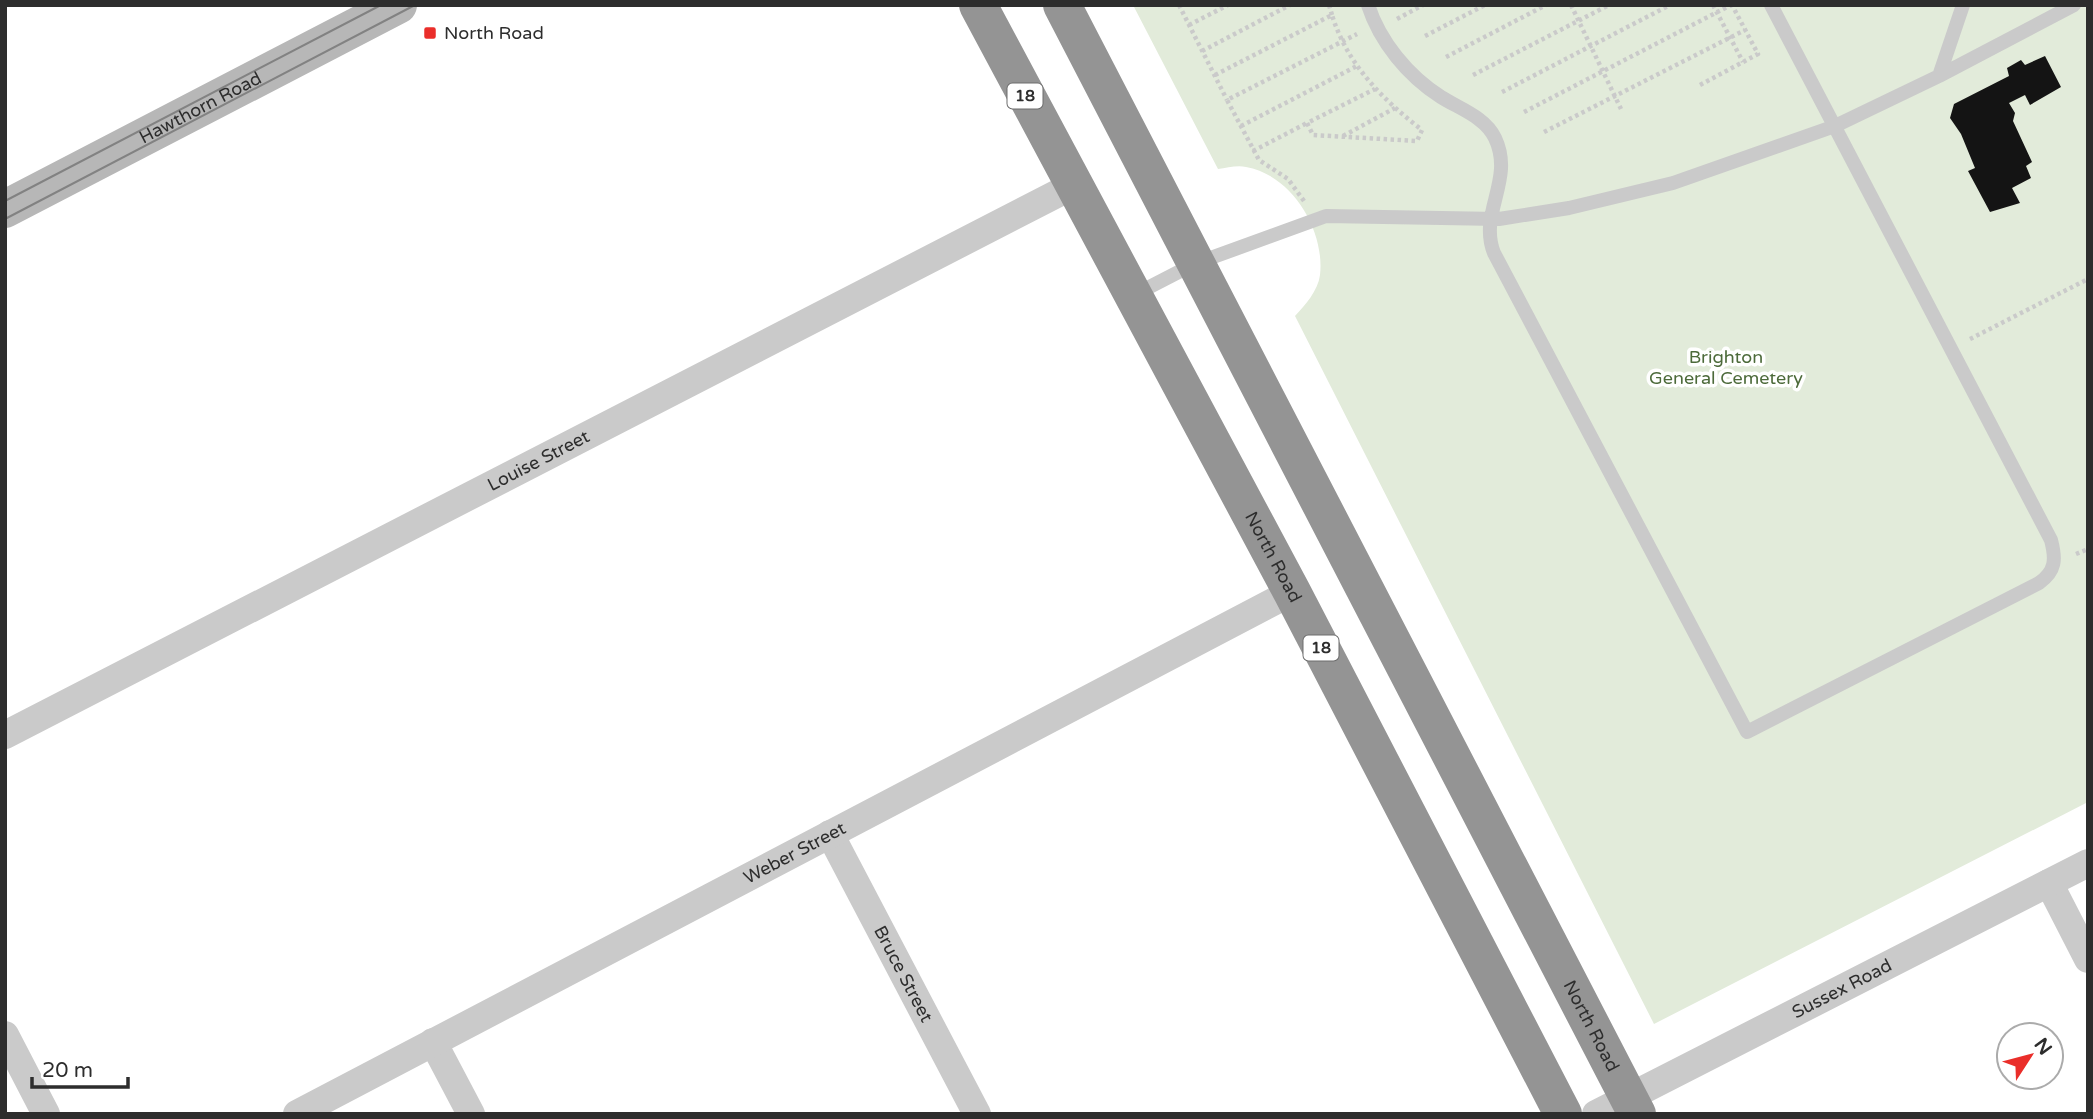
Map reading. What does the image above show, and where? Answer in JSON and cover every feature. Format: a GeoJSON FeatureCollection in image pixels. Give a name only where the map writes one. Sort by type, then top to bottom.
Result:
{"type":"FeatureCollection","features":[{"type":"Feature","properties":{"kind":"highway","name":"North Road"},"geometry":{"type":"LineString","coordinates":[[978,5],[1072,187],[1292,592],[1563,1114]]}},
{"type":"Feature","properties":{"kind":"highway","name":"North Road"},"geometry":{"type":"LineString","coordinates":[[1062,5],[1621,1108]]}},
{"type":"Feature","properties":{"kind":"main road","name":"Hawthorn Road"},"geometry":{"type":"LineString","coordinates":[[9,198],[398,5]]}},
{"type":"Feature","properties":{"kind":"street","name":"Louise Street"},"geometry":{"type":"LineString","coordinates":[[5,735],[1072,187]]}},
{"type":"Feature","properties":{"kind":"street","name":"Weber Street"},"geometry":{"type":"LineString","coordinates":[[297,1114],[1292,592]]}},
{"type":"Feature","properties":{"kind":"street","name":"Bruce Street"},"geometry":{"type":"LineString","coordinates":[[830,834],[976,1114]]}},
{"type":"Feature","properties":{"kind":"street","name":"Sussex Road"},"geometry":{"type":"LineString","coordinates":[[1621,1108],[2088,863]]}},
{"type":"Feature","properties":{"kind":"street"},"geometry":{"type":"LineString","coordinates":[[2049,883],[2088,959]]}},
{"type":"Feature","properties":{"kind":"street"},"geometry":{"type":"LineString","coordinates":[[5,1035],[46,1114]]}},
{"type":"Feature","properties":{"kind":"street"},"geometry":{"type":"LineString","coordinates":[[433,1042],[471,1114]]}},
{"type":"Feature","properties":{"kind":"lane"},"geometry":{"type":"LineString","coordinates":[[1368,5],[1392,50],[1425,85],[1481,120],[1494,136],[1502,159],[1502,178],[1488,232],[1494,253],[1747,732],[2039,583],[2050,573],[2054,560],[2051,541],[1771,5]]}},
{"type":"Feature","properties":{"kind":"lane"},"geometry":{"type":"LineString","coordinates":[[1939,76],[1963,5]]}},
{"type":"Feature","properties":{"kind":"lane"},"geometry":{"type":"LineString","coordinates":[[1133,296],[1195,264],[1314,219],[1344,214],[1490,219],[1626,196],[1674,183],[1835,126],[1939,76],[2074,5]]}},
{"type":"Feature","properties":{"kind":"path"},"geometry":{"type":"LineString","coordinates":[[1179,5],[1253,151],[1259,160],[1297,188],[1314,219]]}},
{"type":"Feature","properties":{"kind":"path"},"geometry":{"type":"LineString","coordinates":[[1189,25],[1228,5]]}},
{"type":"Feature","properties":{"kind":"path"},"geometry":{"type":"LineString","coordinates":[[1202,51],[1290,5]]}},
{"type":"Feature","properties":{"kind":"path"},"geometry":{"type":"LineString","coordinates":[[1307,123],[1313,135],[1418,141],[1422,130],[1375,89],[1357,66],[1343,41],[1329,5]]}},
{"type":"Feature","properties":{"kind":"path"},"geometry":{"type":"LineString","coordinates":[[1425,36],[1485,5]]}},
{"type":"Feature","properties":{"kind":"path"},"geometry":{"type":"LineString","coordinates":[[1446,57],[1546,5]]}},
{"type":"Feature","properties":{"kind":"path"},"geometry":{"type":"LineString","coordinates":[[1571,5],[1589,47],[1621,108]]}},
{"type":"Feature","properties":{"kind":"path"},"geometry":{"type":"LineString","coordinates":[[1473,75],[1609,5]]}},
{"type":"Feature","properties":{"kind":"path"},"geometry":{"type":"LineString","coordinates":[[1502,92],[1670,5]]}},
{"type":"Feature","properties":{"kind":"path"},"geometry":{"type":"LineString","coordinates":[[1713,5],[1743,62]]}},
{"type":"Feature","properties":{"kind":"path"},"geometry":{"type":"LineString","coordinates":[[1524,112],[1731,5],[1758,54],[1700,85]]}},
{"type":"Feature","properties":{"kind":"path"},"geometry":{"type":"LineString","coordinates":[[1215,75],[1332,15]]}},
{"type":"Feature","properties":{"kind":"path"},"geometry":{"type":"LineString","coordinates":[[1227,100],[1376,24]]}},
{"type":"Feature","properties":{"kind":"path"},"geometry":{"type":"LineString","coordinates":[[1544,132],[1745,30]]}},
{"type":"Feature","properties":{"kind":"path"},"geometry":{"type":"LineString","coordinates":[[1241,126],[1357,66]]}},
{"type":"Feature","properties":{"kind":"path"},"geometry":{"type":"LineString","coordinates":[[1253,151],[1375,89]]}},
{"type":"Feature","properties":{"kind":"path"},"geometry":{"type":"LineString","coordinates":[[1341,136],[1395,108]]}},
{"type":"Feature","properties":{"kind":"path"},"geometry":{"type":"LineString","coordinates":[[1950,349],[2088,279]]}},
{"type":"Feature","properties":{"kind":"green space","name":"Brighton General Cemetery"},"geometry":{"type":"Polygon","coordinates":[[[1133,5],[2088,5],[2088,802],[1654,1024],[1295,316],[1319,281],[1320,258],[1311,223],[1291,193],[1263,172],[1243,166],[1218,169],[1133,5]]]}},
{"type":"Feature","properties":{"kind":"building"},"geometry":{"type":"Polygon","coordinates":[[[2045,56],[2061,87],[2030,105],[2025,95],[2009,103],[2015,113],[2013,121],[2032,162],[2026,166],[2031,178],[2012,188],[2020,203],[1990,212],[1968,171],[1975,168],[1961,134],[1950,118],[1954,104],[2009,76],[2007,68],[2021,60],[2025,65],[2045,56]]]}},
{"type":"Feature","properties":{"kind":"tram line"},"geometry":{"type":"LineString","coordinates":[[5,201],[381,5]]}},
{"type":"Feature","properties":{"kind":"tram line"},"geometry":{"type":"LineString","coordinates":[[5,219],[415,5]]}},
{"type":"Feature","properties":{"kind":"place","name":"North Road"},"geometry":{"type":"Point","coordinates":[430,33]}}]}
